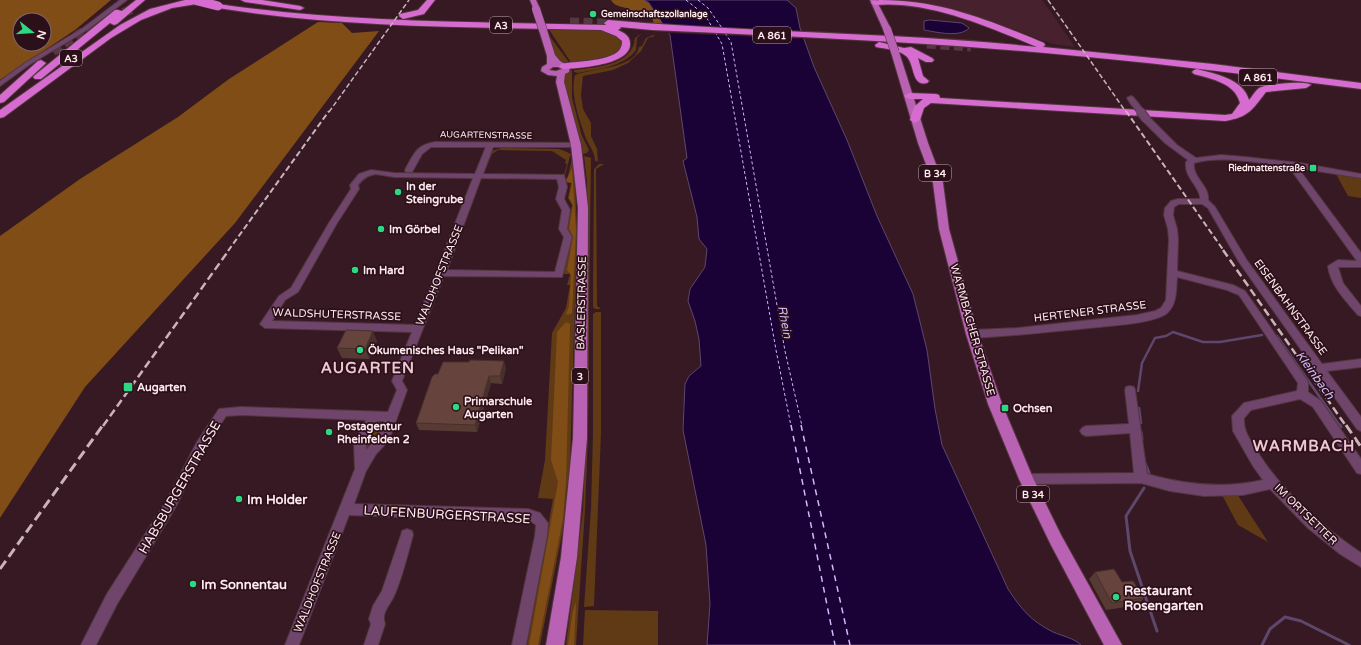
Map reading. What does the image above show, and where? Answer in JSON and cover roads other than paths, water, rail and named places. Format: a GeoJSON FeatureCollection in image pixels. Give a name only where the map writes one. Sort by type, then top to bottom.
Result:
{"type":"FeatureCollection","features":[{"type":"Feature","properties":{"kind":"highway","name":"A3"},"geometry":{"type":"LineString","coordinates":[[0,107],[136,3],[172,0]]}},
{"type":"Feature","properties":{"kind":"highway","name":"A3"},"geometry":{"type":"LineString","coordinates":[[194,0],[218,6],[276,14],[390,21],[546,28],[669,27],[730,32]]}},
{"type":"Feature","properties":{"kind":"highway","name":"A3"},"geometry":{"type":"LineString","coordinates":[[245,0],[325,11],[376,16],[527,22],[570,22]]}},
{"type":"Feature","properties":{"kind":"highway","name":"A3"},"geometry":{"type":"LineString","coordinates":[[258,0],[269,3]]}},
{"type":"Feature","properties":{"kind":"highway"},"geometry":{"type":"LineString","coordinates":[[376,16],[406,16],[417,14],[425,10],[432,0]]}},
{"type":"Feature","properties":{"kind":"highway"},"geometry":{"type":"LineString","coordinates":[[436,0],[430,9],[432,14],[449,19]]}},
{"type":"Feature","properties":{"kind":"highway","name":"A3"},"geometry":{"type":"LineString","coordinates":[[0,115],[124,24],[146,13],[167,6],[192,1],[221,1],[390,21]]}},
{"type":"Feature","properties":{"kind":"highway"},"geometry":{"type":"LineString","coordinates":[[874,2],[894,5],[920,6],[964,16],[980,23],[984,28],[983,34],[967,40],[942,41]]}},
{"type":"Feature","properties":{"kind":"highway"},"geometry":{"type":"LineString","coordinates":[[874,2],[905,3],[946,10],[975,18],[1037,44],[1077,56]]}},
{"type":"Feature","properties":{"kind":"highway","name":"A3"},"geometry":{"type":"LineString","coordinates":[[0,115],[136,3]]}},
{"type":"Feature","properties":{"kind":"highway"},"geometry":{"type":"LineString","coordinates":[[881,14],[886,8],[894,5]]}},
{"type":"Feature","properties":{"kind":"highway"},"geometry":{"type":"LineString","coordinates":[[622,15],[652,27]]}},
{"type":"Feature","properties":{"kind":"highway","name":"A3"},"geometry":{"type":"LineString","coordinates":[[608,23],[730,32]]}},
{"type":"Feature","properties":{"kind":"highway"},"geometry":{"type":"LineString","coordinates":[[562,71],[600,64],[620,58],[631,50],[635,35],[652,27]]}},
{"type":"Feature","properties":{"kind":"highway"},"geometry":{"type":"LineString","coordinates":[[546,28],[607,30],[621,35],[626,42],[626,47],[622,52],[609,59],[562,71]]}},
{"type":"Feature","properties":{"kind":"highway","name":"A 861"},"geometry":{"type":"LineString","coordinates":[[730,32],[942,41],[1361,90]]}},
{"type":"Feature","properties":{"kind":"highway","name":"A 861"},"geometry":{"type":"LineString","coordinates":[[813,36],[927,44]]}},
{"type":"Feature","properties":{"kind":"highway"},"geometry":{"type":"LineString","coordinates":[[829,38],[873,44],[905,52],[915,60],[919,77],[924,81]]}},
{"type":"Feature","properties":{"kind":"highway"},"geometry":{"type":"LineString","coordinates":[[850,39],[901,48],[929,60]]}},
{"type":"Feature","properties":{"kind":"highway"},"geometry":{"type":"LineString","coordinates":[[874,40],[895,48]]}},
{"type":"Feature","properties":{"kind":"highway","name":"A 861"},"geometry":{"type":"LineString","coordinates":[[971,47],[1234,69],[1361,86]]}},
{"type":"Feature","properties":{"kind":"highway","name":"A3"},"geometry":{"type":"LineString","coordinates":[[0,100],[53,52]]}},
{"type":"Feature","properties":{"kind":"highway"},"geometry":{"type":"LineString","coordinates":[[909,96],[1207,116],[1235,113],[1245,104],[1241,93],[1228,82],[1205,74],[1173,67]]}},
{"type":"Feature","properties":{"kind":"highway"},"geometry":{"type":"LineString","coordinates":[[909,96],[921,100],[1225,118],[1237,116],[1245,111],[1263,90],[1294,85],[1343,88]]}},
{"type":"Feature","properties":{"kind":"highway"},"geometry":{"type":"LineString","coordinates":[[915,120],[919,107],[929,100]]}},
{"type":"Feature","properties":{"kind":"main road"},"geometry":{"type":"LineString","coordinates":[[533,0],[546,28],[551,60],[562,71],[551,74],[545,70],[551,60]]}},
{"type":"Feature","properties":{"kind":"main road","name":"WARMBACHER STRASSE"},"geometry":{"type":"LineString","coordinates":[[874,2],[881,14],[895,48],[922,143],[938,183],[944,229],[972,334],[995,404],[1026,479],[1056,540],[1113,645]]}},
{"type":"Feature","properties":{"kind":"main road","name":"BASLERSTRASSE"},"geometry":{"type":"LineString","coordinates":[[555,645],[569,557],[580,438],[583,208],[576,145],[562,71]]}},
{"type":"Feature","properties":{"kind":"street"},"geometry":{"type":"LineString","coordinates":[[0,84],[27,64],[90,26],[124,0]]}},
{"type":"Feature","properties":{"kind":"street"},"geometry":{"type":"LineString","coordinates":[[1133,101],[1146,119],[1164,138],[1194,160],[1236,158],[1361,176]]}},
{"type":"Feature","properties":{"kind":"street","name":"AUGARTENSTRASSE"},"geometry":{"type":"LineString","coordinates":[[409,170],[421,149],[426,145],[576,145]]}},
{"type":"Feature","properties":{"kind":"street","name":"WALDHOFSTRASSE"},"geometry":{"type":"LineString","coordinates":[[292,645],[362,469],[372,452],[383,440],[402,390],[397,381],[441,273],[490,145]]}},
{"type":"Feature","properties":{"kind":"street"},"geometry":{"type":"LineString","coordinates":[[1194,160],[1189,166],[1204,194],[1204,201]]}},
{"type":"Feature","properties":{"kind":"street"},"geometry":{"type":"LineString","coordinates":[[1292,165],[1361,260]]}},
{"type":"Feature","properties":{"kind":"street","name":"WALDSHUTERSTRASSE"},"geometry":{"type":"LineString","coordinates":[[418,329],[265,324],[282,298],[295,290],[333,223],[355,189],[354,184],[363,174],[382,172],[394,175],[478,175]]}},
{"type":"Feature","properties":{"kind":"street"},"geometry":{"type":"LineString","coordinates":[[441,273],[559,275],[568,237],[563,229],[566,210],[560,199],[563,187],[561,180],[562,177],[478,175]]}},
{"type":"Feature","properties":{"kind":"street","name":"HERTENER STRASSE"},"geometry":{"type":"LineString","coordinates":[[972,334],[1018,332],[1137,319],[1158,314],[1164,310],[1171,300],[1173,232],[1169,208],[1171,205],[1178,202],[1204,201]]}},
{"type":"Feature","properties":{"kind":"street","name":"EISENBAHNSTRASSE"},"geometry":{"type":"LineString","coordinates":[[1204,201],[1211,207],[1242,260],[1361,426]]}},
{"type":"Feature","properties":{"kind":"street"},"geometry":{"type":"LineString","coordinates":[[1361,264],[1338,263],[1333,266],[1332,272],[1361,313]]}},
{"type":"Feature","properties":{"kind":"street"},"geometry":{"type":"LineString","coordinates":[[1172,272],[1223,285],[1242,293],[1303,383],[1302,394],[1317,404],[1361,470]]}},
{"type":"Feature","properties":{"kind":"street"},"geometry":{"type":"LineString","coordinates":[[1320,368],[1361,363]]}},
{"type":"Feature","properties":{"kind":"street"},"geometry":{"type":"LineString","coordinates":[[1130,390],[1141,478]]}},
{"type":"Feature","properties":{"kind":"street","name":"IM ORTSETTER"},"geometry":{"type":"LineString","coordinates":[[1302,394],[1248,406],[1238,416],[1238,429],[1251,453],[1273,483],[1300,512],[1338,546],[1361,561]]}},
{"type":"Feature","properties":{"kind":"street","name":"HABSBURGERSTRASSE"},"geometry":{"type":"LineString","coordinates":[[88,645],[112,599],[172,504],[201,445],[223,412],[284,412],[373,417],[391,416]]}},
{"type":"Feature","properties":{"kind":"street"},"geometry":{"type":"LineString","coordinates":[[362,469],[360,444],[373,417]]}},
{"type":"Feature","properties":{"kind":"street"},"geometry":{"type":"LineString","coordinates":[[1086,431],[1135,428]]}},
{"type":"Feature","properties":{"kind":"street"},"geometry":{"type":"LineString","coordinates":[[1026,479],[1141,478],[1170,486],[1204,490],[1243,490],[1273,483]]}},
{"type":"Feature","properties":{"kind":"street","name":"LAUFENBURGERSTRASSE"},"geometry":{"type":"LineString","coordinates":[[346,509],[528,515],[536,517],[542,523],[541,536],[519,645]]}},
{"type":"Feature","properties":{"kind":"street"},"geometry":{"type":"LineString","coordinates":[[371,645],[378,624],[376,619],[380,606],[388,594],[407,535]]}},
{"type":"Feature","properties":{"kind":"water","name":"Rhein"},"geometry":{"type":"Polygon","coordinates":[[[644,0],[787,0],[796,8],[800,28],[814,67],[847,140],[877,216],[913,294],[927,350],[935,409],[942,445],[1008,589],[1027,614],[1033,619],[1045,628],[1068,637],[1081,645],[707,645],[710,604],[706,545],[683,430],[685,384],[689,376],[701,366],[699,339],[688,301],[690,289],[705,267],[707,249],[699,239],[697,217],[683,161],[687,158],[670,35],[649,3],[644,0]]]}},
{"type":"Feature","properties":{"kind":"water"},"geometry":{"type":"Polygon","coordinates":[[[930,20],[962,23],[969,28],[960,33],[954,34],[924,30],[924,21],[930,20]]]}},
{"type":"Feature","properties":{"kind":"waterway","name":"Kleinbach"},"geometry":{"type":"LineString","coordinates":[[1138,391],[1142,363],[1155,338],[1166,336],[1173,332],[1203,342],[1220,342],[1262,335]]}},
{"type":"Feature","properties":{"kind":"waterway","name":"Kleinbach"},"geometry":{"type":"LineString","coordinates":[[1277,336],[1340,426]]}},
{"type":"Feature","properties":{"kind":"waterway"},"geometry":{"type":"LineString","coordinates":[[1139,408],[1141,423]]}},
{"type":"Feature","properties":{"kind":"waterway"},"geometry":{"type":"LineString","coordinates":[[1141,432],[1142,439]]}},
{"type":"Feature","properties":{"kind":"waterway"},"geometry":{"type":"LineString","coordinates":[[1145,463],[1149,473]]}},
{"type":"Feature","properties":{"kind":"waterway"},"geometry":{"type":"LineString","coordinates":[[1144,488],[1126,516],[1130,551],[1157,631]]}},
{"type":"Feature","properties":{"kind":"waterway","name":"WARMBACH"},"geometry":{"type":"LineString","coordinates":[[1262,645],[1270,629],[1285,617],[1301,621],[1349,645]]}},
{"type":"Feature","properties":{"kind":"tunnel"},"geometry":{"type":"LineString","coordinates":[[53,52],[93,26],[136,8]]}},
{"type":"Feature","properties":{"kind":"tunnel"},"geometry":{"type":"LineString","coordinates":[[570,22],[608,23]]}},
{"type":"Feature","properties":{"kind":"tunnel"},"geometry":{"type":"LineString","coordinates":[[927,44],[971,47]]}},
{"type":"Feature","properties":{"kind":"railway"},"geometry":{"type":"LineString","coordinates":[[329,112],[409,0]]}},
{"type":"Feature","properties":{"kind":"railway"},"geometry":{"type":"LineString","coordinates":[[1048,0],[1126,112]]}},
{"type":"Feature","properties":{"kind":"railway"},"geometry":{"type":"LineString","coordinates":[[228,251],[329,111]]}},
{"type":"Feature","properties":{"kind":"railway"},"geometry":{"type":"LineString","coordinates":[[1126,111],[1224,251]]}},
{"type":"Feature","properties":{"kind":"railway"},"geometry":{"type":"LineString","coordinates":[[103,426],[229,250]]}},
{"type":"Feature","properties":{"kind":"railway"},"geometry":{"type":"LineString","coordinates":[[1223,250],[1346,426]]}},
{"type":"Feature","properties":{"kind":"railway"},"geometry":{"type":"LineString","coordinates":[[0,569],[103,425]]}},
{"type":"Feature","properties":{"kind":"railway"},"geometry":{"type":"LineString","coordinates":[[1346,425],[1361,447]]}},
{"type":"Feature","properties":{"kind":"place","name":"Gemeinschaftszollanlage"},"geometry":{"type":"Point","coordinates":[593,14]}},
{"type":"Feature","properties":{"kind":"place","name":"Riedmattenstraße"},"geometry":{"type":"Point","coordinates":[1313,168]}},
{"type":"Feature","properties":{"kind":"place","name":"In der Steingrube"},"geometry":{"type":"Point","coordinates":[398,192]}},
{"type":"Feature","properties":{"kind":"place","name":"Im Görbel"},"geometry":{"type":"Point","coordinates":[381,229]}},
{"type":"Feature","properties":{"kind":"place","name":"Im Hard"},"geometry":{"type":"Point","coordinates":[355,270]}},
{"type":"Feature","properties":{"kind":"place","name":"Ökumenisches Haus \"Pelikan\""},"geometry":{"type":"Point","coordinates":[360,350]}},
{"type":"Feature","properties":{"kind":"place","name":"Augarten"},"geometry":{"type":"Point","coordinates":[128,387]}},
{"type":"Feature","properties":{"kind":"place","name":"Primarschule Augarten"},"geometry":{"type":"Point","coordinates":[456,407]}},
{"type":"Feature","properties":{"kind":"place","name":"Ochsen"},"geometry":{"type":"Point","coordinates":[1005,408]}},
{"type":"Feature","properties":{"kind":"place","name":"Postagentur Rheinfelden 2"},"geometry":{"type":"Point","coordinates":[329,432]}},
{"type":"Feature","properties":{"kind":"place","name":"Im Holder"},"geometry":{"type":"Point","coordinates":[239,499]}},
{"type":"Feature","properties":{"kind":"place","name":"Im Sonnentau"},"geometry":{"type":"Point","coordinates":[193,584]}},
{"type":"Feature","properties":{"kind":"place","name":"Restaurant Rosengarten"},"geometry":{"type":"Point","coordinates":[1116,597]}},
{"type":"Feature","properties":{"kind":"district","name":"AUGARTEN"},"geometry":{"type":"Point","coordinates":[368,368]}},
{"type":"Feature","properties":{"kind":"district","name":"WARMBACH"},"geometry":{"type":"Point","coordinates":[1304,446]}}]}
